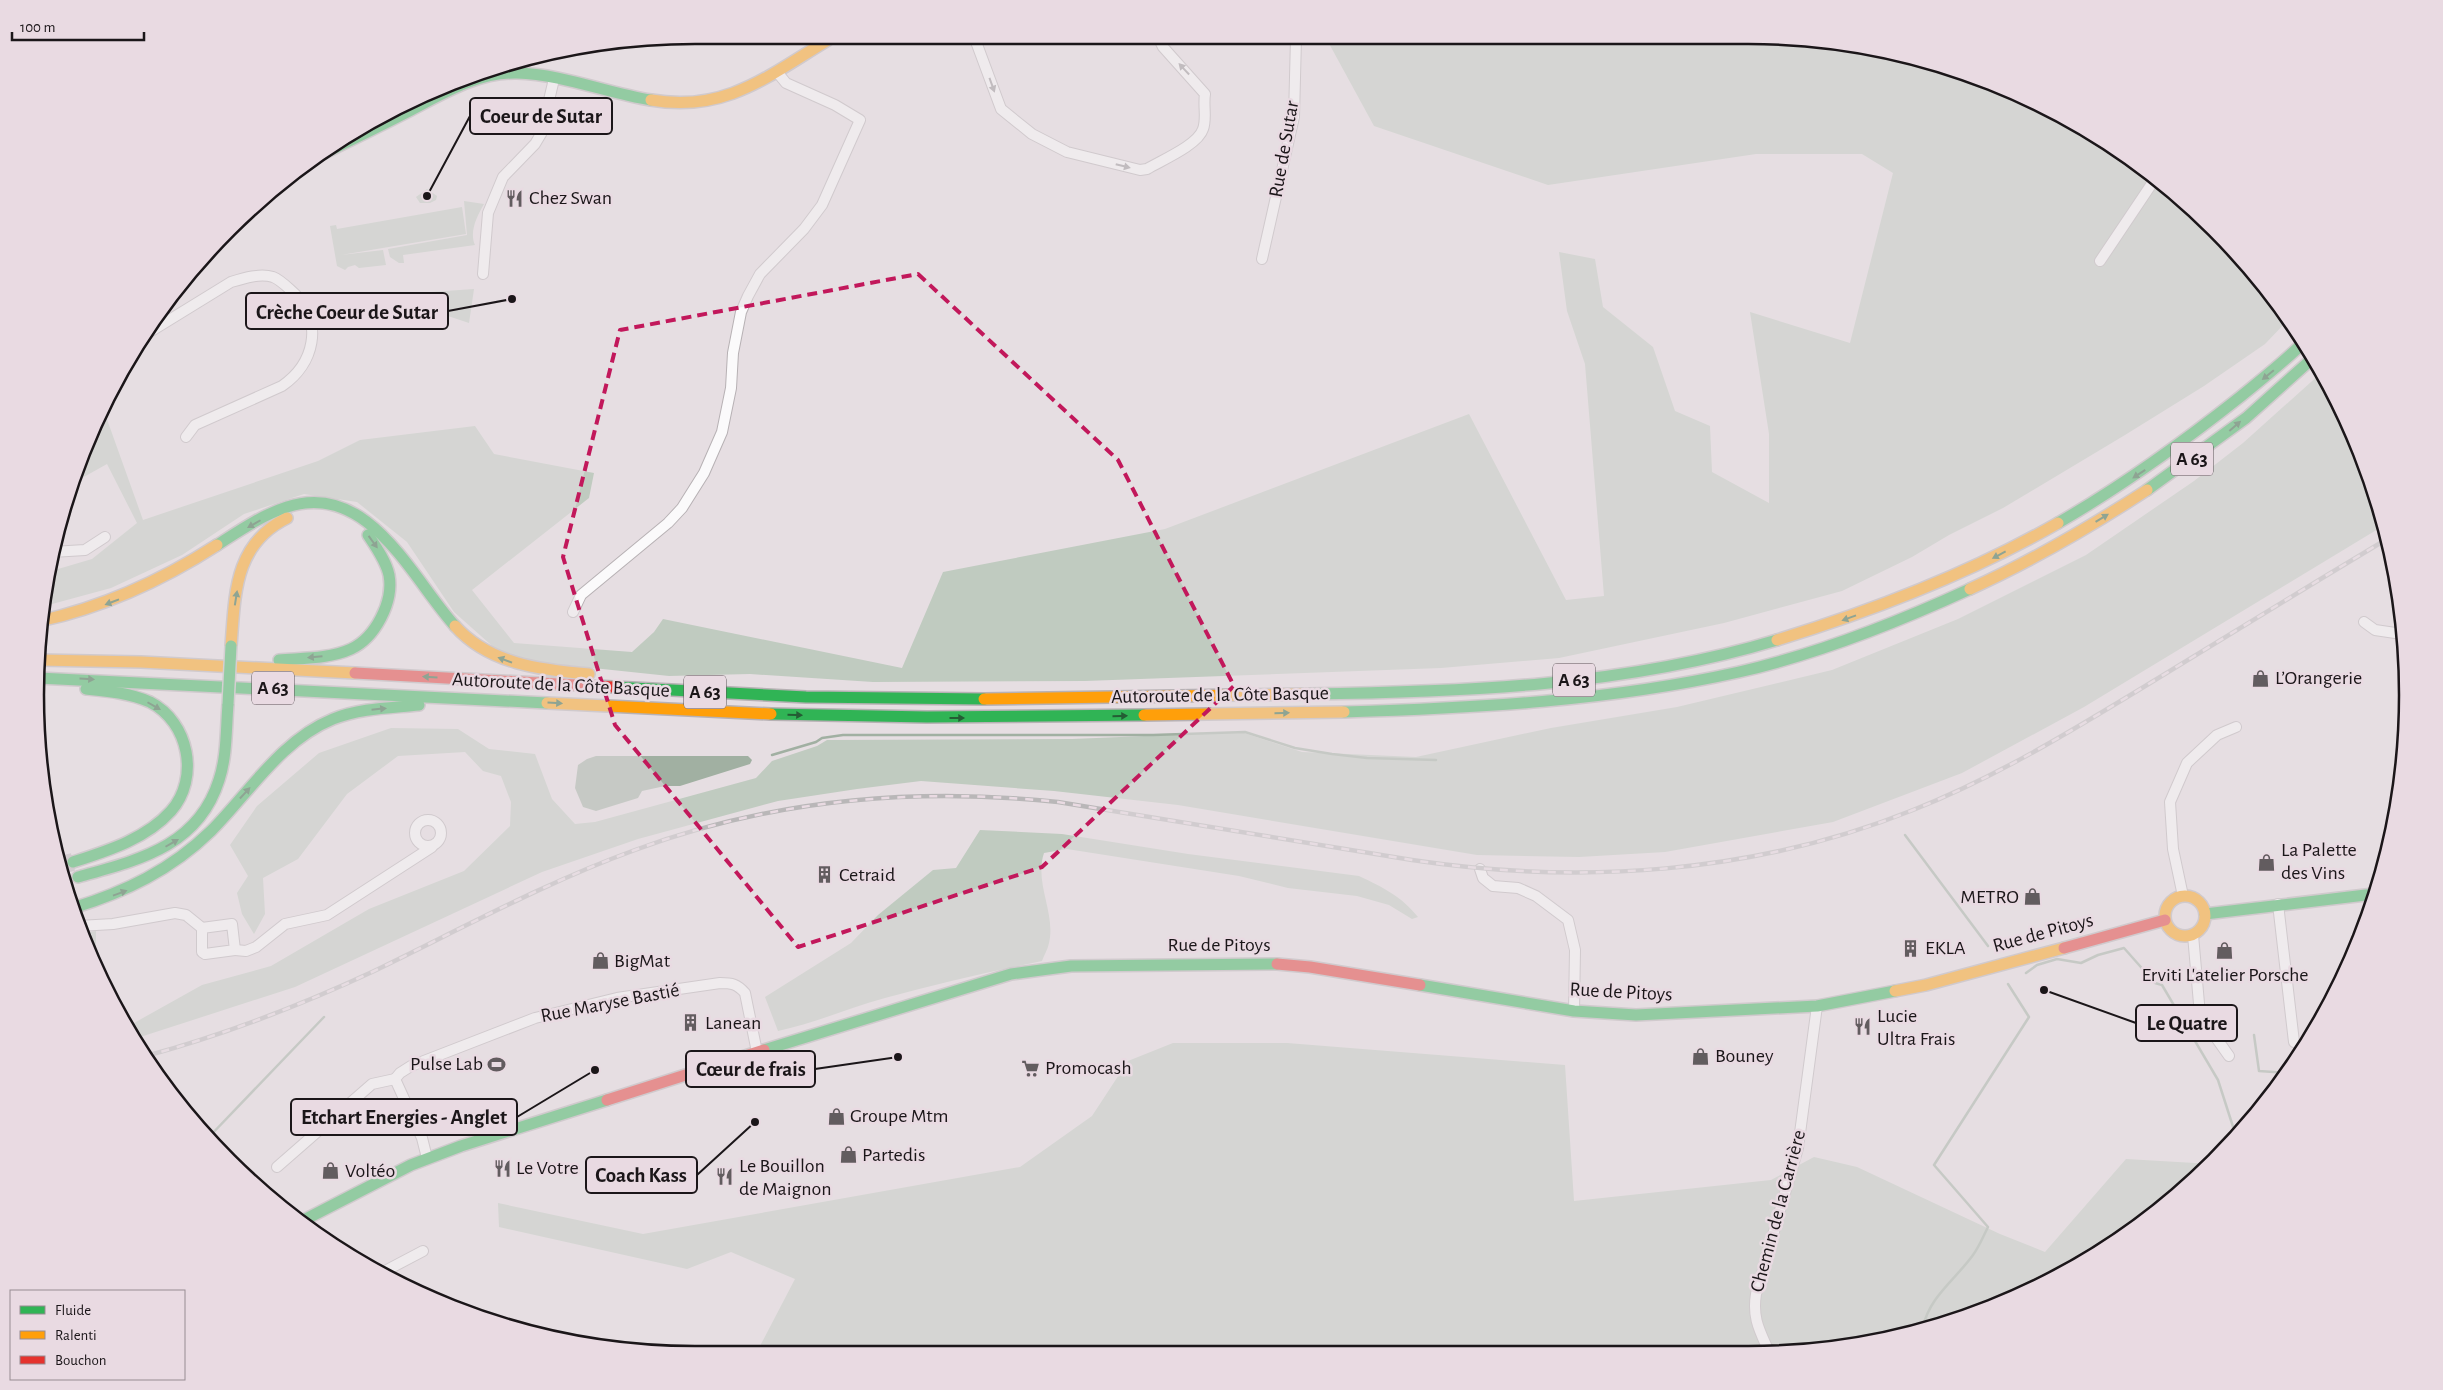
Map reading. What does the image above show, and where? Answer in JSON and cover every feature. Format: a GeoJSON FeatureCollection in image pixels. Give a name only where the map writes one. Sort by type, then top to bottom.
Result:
{"type":"FeatureCollection","features":[{"type":"Feature","properties":{"kind":"main road"},"geometry":{"type":"LineString","coordinates":[[498,74],[538,75],[657,102],[694,105],[730,97],[778,72],[819,44]]}},
{"type":"Feature","properties":{"kind":"main road","name":"Autoroute de la Côte Basque"},"geometry":{"type":"LineString","coordinates":[[45,660],[216,665],[756,695],[1009,700],[1427,691],[1553,683],[1651,669],[1735,652],[1816,630],[1906,597],[1976,567],[2054,526],[2142,472],[2210,422],[2292,356],[2299,348]]}},
{"type":"Feature","properties":{"kind":"main road","name":"Autoroute de la Côte Basque"},"geometry":{"type":"LineString","coordinates":[[44,678],[857,717],[1009,718],[1432,710],[1571,700],[1655,689],[1742,670],[1824,647],[1908,617],[1988,581],[2060,544],[2153,487],[2222,438],[2308,363]]}},
{"type":"Feature","properties":{"kind":"main road"},"geometry":{"type":"LineString","coordinates":[[48,619],[110,603],[190,563],[272,514],[297,504],[320,503],[346,508],[365,519],[380,533],[452,623],[473,643],[496,656],[527,668],[631,678],[653,689]]}},
{"type":"Feature","properties":{"kind":"main road"},"geometry":{"type":"LineString","coordinates":[[78,877],[145,858],[177,842],[196,824],[210,803],[219,780],[228,704],[231,646],[234,605],[242,564],[259,538],[280,520],[307,511],[338,516],[361,526],[381,553],[390,577],[386,607],[372,632],[352,649],[323,656],[216,665]]}},
{"type":"Feature","properties":{"kind":"main road"},"geometry":{"type":"LineString","coordinates":[[44,685],[131,695],[158,708],[178,728],[188,761],[188,778],[181,796],[160,822],[121,846],[73,862]]}},
{"type":"Feature","properties":{"kind":"main road"},"geometry":{"type":"LineString","coordinates":[[79,906],[125,892],[157,876],[192,848],[295,743],[337,719],[379,708],[422,705],[474,706],[507,701]]}},
{"type":"Feature","properties":{"kind":"main road"},"geometry":{"type":"LineString","coordinates":[[2206,914],[2368,895]]}},
{"type":"Feature","properties":{"kind":"main road"},"geometry":{"type":"LineString","coordinates":[[2183,896],[2189,896],[2200,902],[2206,914],[2203,927],[2192,935],[2181,936],[2175,934],[2167,926],[2165,920],[2167,907],[2171,902],[2183,896]]}},
{"type":"Feature","properties":{"kind":"main road","name":"Rue de Pitoys"},"geometry":{"type":"LineString","coordinates":[[308,1218],[427,1158],[757,1052],[987,980],[1021,972],[1071,966],[1239,962],[1284,964],[1574,1011],[1636,1015],[1817,1006],[1926,985],[2165,920]]}},
{"type":"Feature","properties":{"kind":"street"},"geometry":{"type":"LineString","coordinates":[[977,44],[1001,109],[1032,134],[1067,152],[1140,170],[1147,169],[1191,143],[1200,136],[1204,127],[1205,94],[1162,44]]}},
{"type":"Feature","properties":{"kind":"street","name":"Rue de Sutar"},"geometry":{"type":"LineString","coordinates":[[1262,259],[1294,117],[1296,44]]}},
{"type":"Feature","properties":{"kind":"street"},"geometry":{"type":"LineString","coordinates":[[573,612],[581,595],[658,534],[678,513],[704,473],[722,432],[731,388],[733,354],[741,312],[748,296],[760,274],[804,229],[822,205],[860,120],[835,105],[786,83],[778,72]]}},
{"type":"Feature","properties":{"kind":"street"},"geometry":{"type":"LineString","coordinates":[[483,274],[488,213],[503,177],[535,144],[541,134],[554,79]]}},
{"type":"Feature","properties":{"kind":"street"},"geometry":{"type":"LineString","coordinates":[[2100,261],[2152,184]]}},
{"type":"Feature","properties":{"kind":"street"},"geometry":{"type":"LineString","coordinates":[[159,327],[231,282],[242,278],[271,277],[279,280],[300,299],[308,310],[313,338],[306,363],[295,378],[282,386],[195,425],[186,436]]}},
{"type":"Feature","properties":{"kind":"street"},"geometry":{"type":"LineString","coordinates":[[60,552],[86,550],[105,537]]}},
{"type":"Feature","properties":{"kind":"street"},"geometry":{"type":"LineString","coordinates":[[2364,622],[2375,630],[2396,633]]}},
{"type":"Feature","properties":{"kind":"street"},"geometry":{"type":"LineString","coordinates":[[2183,896],[2173,849],[2170,802],[2187,763],[2216,735],[2236,727]]}},
{"type":"Feature","properties":{"kind":"street"},"geometry":{"type":"LineString","coordinates":[[202,928],[202,952],[205,954],[235,950],[246,951],[256,947],[285,924],[328,915],[432,847]]}},
{"type":"Feature","properties":{"kind":"street"},"geometry":{"type":"LineString","coordinates":[[1480,869],[1483,878],[1493,886],[1518,888],[1536,896],[1568,920],[1575,950],[1574,1011]]}},
{"type":"Feature","properties":{"kind":"street"},"geometry":{"type":"LineString","coordinates":[[2278,904],[2294,1042]]}},
{"type":"Feature","properties":{"kind":"street"},"geometry":{"type":"LineString","coordinates":[[86,926],[113,924],[176,913],[186,915],[202,928],[232,924],[235,950]]}},
{"type":"Feature","properties":{"kind":"street"},"geometry":{"type":"LineString","coordinates":[[2192,935],[2200,1015],[2230,1056]]}},
{"type":"Feature","properties":{"kind":"street","name":"Rue Maryse Bastié"},"geometry":{"type":"LineString","coordinates":[[277,1167],[372,1084],[395,1079],[407,1067],[535,1018],[617,998],[720,983],[732,983],[739,986],[745,993],[757,1052]]}},
{"type":"Feature","properties":{"kind":"street","name":"Chemin de la Carrière"},"geometry":{"type":"LineString","coordinates":[[1766,1346],[1756,1323],[1753,1310],[1798,1148],[1817,1006]]}},
{"type":"Feature","properties":{"kind":"street"},"geometry":{"type":"LineString","coordinates":[[395,1079],[422,1138],[427,1158]]}},
{"type":"Feature","properties":{"kind":"street"},"geometry":{"type":"LineString","coordinates":[[389,1269],[423,1251]]}},
{"type":"Feature","properties":{"kind":"highlighted area"},"geometry":{"type":"Polygon","coordinates":[[[918,274],[1118,460],[1234,686],[1042,867],[798,947],[615,725],[563,557],[620,330],[918,274]]]}},
{"type":"Feature","properties":{"kind":"shaded area"},"geometry":{"type":"Polygon","coordinates":[[[1329,44],[1748,44],[1791,45],[1875,56],[1957,78],[1997,93],[2074,131],[2110,154],[2144,178],[2209,234],[2265,299],[2283,325],[2265,344],[2204,386],[2125,435],[2003,508],[1949,535],[1912,557],[1842,591],[1724,623],[1559,658],[1441,668],[1085,681],[873,682],[750,674],[669,676],[536,662],[499,652],[454,612],[407,542],[357,502],[304,494],[244,514],[182,555],[111,588],[50,605],[56,570],[92,559],[137,523],[107,464],[81,479],[106,417],[143,520],[318,461],[360,440],[475,426],[494,454],[594,473],[589,498],[472,590],[514,643],[632,652],[654,632],[663,619],[902,668],[943,572],[1165,529],[1469,414],[1566,600],[1604,596],[1585,364],[1567,311],[1559,252],[1595,259],[1603,307],[1653,347],[1675,411],[1710,426],[1712,472],[1769,503],[1769,434],[1750,312],[1850,343],[1893,173],[1862,154],[1756,154],[1548,185],[1374,126],[1329,44]]]}},
{"type":"Feature","properties":{"kind":"shaded area"},"geometry":{"type":"Polygon","coordinates":[[[427,189],[437,196],[436,200],[430,203],[420,203],[416,197],[427,189]]]}},
{"type":"Feature","properties":{"kind":"shaded area"},"geometry":{"type":"Polygon","coordinates":[[[464,201],[484,204],[473,229],[475,245],[403,255],[404,263],[399,263],[390,257],[388,249],[467,235],[464,201]]]}},
{"type":"Feature","properties":{"kind":"shaded area"},"geometry":{"type":"Polygon","coordinates":[[[462,207],[466,234],[341,255],[383,250],[386,265],[359,268],[355,265],[345,270],[337,266],[330,226],[336,225],[337,229],[462,207]]]}},
{"type":"Feature","properties":{"kind":"shaded area"},"geometry":{"type":"Polygon","coordinates":[[[474,289],[469,323],[415,305],[417,293],[474,289]]]}},
{"type":"Feature","properties":{"kind":"shaded area"},"geometry":{"type":"Polygon","coordinates":[[[2316,377],[2350,446],[2365,486],[2378,529],[2084,707],[1962,773],[1833,822],[1665,852],[1579,857],[1477,855],[1178,805],[1054,791],[921,781],[778,801],[638,839],[542,872],[295,987],[141,1037],[132,1023],[202,985],[271,966],[369,909],[464,871],[510,826],[511,802],[501,776],[483,771],[465,752],[398,756],[347,794],[298,859],[263,878],[265,914],[254,934],[242,914],[237,893],[248,876],[230,845],[257,806],[319,753],[391,728],[458,729],[489,749],[535,754],[552,799],[575,824],[595,822],[756,778],[772,761],[817,746],[827,740],[1072,739],[1241,732],[1302,752],[1416,757],[1551,728],[1677,707],[1832,670],[1958,619],[2086,555],[2194,481],[2243,443],[2316,377]]]}},
{"type":"Feature","properties":{"kind":"shaded area"},"geometry":{"type":"Polygon","coordinates":[[[596,756],[748,756],[752,760],[750,764],[680,786],[665,786],[642,791],[638,798],[596,811],[583,807],[575,788],[578,765],[596,756]]]}},
{"type":"Feature","properties":{"kind":"shaded area"},"geometry":{"type":"Polygon","coordinates":[[[980,830],[1062,834],[1188,854],[1359,876],[1392,893],[1418,917],[1412,919],[1389,905],[1357,896],[1288,888],[1239,876],[1067,849],[1044,853],[1042,876],[1050,920],[1050,932],[1048,945],[1042,961],[963,978],[885,998],[778,1031],[765,997],[851,943],[878,915],[933,870],[956,868],[980,830]]]}},
{"type":"Feature","properties":{"kind":"shaded area"},"geometry":{"type":"Polygon","coordinates":[[[96,931],[96,950],[93,944],[88,932],[96,931]]]}},
{"type":"Feature","properties":{"kind":"shaded area"},"geometry":{"type":"Polygon","coordinates":[[[1173,1043],[1287,1043],[1565,1065],[1574,1201],[1771,1180],[1814,1157],[1857,1167],[2000,1234],[2045,1252],[2126,1159],[2201,1163],[2144,1212],[2110,1236],[2074,1259],[1997,1297],[1957,1312],[1875,1334],[1791,1345],[760,1346],[795,1279],[731,1252],[687,1269],[499,1227],[498,1203],[643,1234],[1020,1167],[1092,1116],[1128,1061],[1173,1043]]]}},
{"type":"Feature","properties":{"kind":"waterway"},"geometry":{"type":"LineString","coordinates":[[772,755],[816,742],[822,738],[843,735],[1153,735],[1245,732],[1295,748],[1332,754],[1367,758],[1436,760]]}},
{"type":"Feature","properties":{"kind":"waterway"},"geometry":{"type":"LineString","coordinates":[[1905,835],[1988,946]]}},
{"type":"Feature","properties":{"kind":"waterway"},"geometry":{"type":"LineString","coordinates":[[2026,973],[2037,965],[2057,959],[2081,963],[2098,955],[2124,948],[2155,983],[2162,985],[2218,1080],[2234,1129]]}},
{"type":"Feature","properties":{"kind":"waterway"},"geometry":{"type":"LineString","coordinates":[[1924,1322],[1937,1297],[1973,1255],[1988,1227],[1934,1165],[2029,1017],[2008,984]]}},
{"type":"Feature","properties":{"kind":"waterway"},"geometry":{"type":"LineString","coordinates":[[213,1133],[324,1017]]}},
{"type":"Feature","properties":{"kind":"waterway"},"geometry":{"type":"LineString","coordinates":[[2254,1035],[2259,1071],[2278,1072]]}},
{"type":"Feature","properties":{"kind":"tunnel"},"geometry":{"type":"LineString","coordinates":[[66,864],[73,862]]}},
{"type":"Feature","properties":{"kind":"railway"},"geometry":{"type":"LineString","coordinates":[[152,1054],[232,1029],[317,997],[535,892],[635,850],[686,833],[738,819],[790,809],[844,802],[897,797],[951,796],[1058,802],[1412,860],[1475,868],[1539,872],[1602,872],[1666,868],[1729,861],[1791,848],[1853,832],[1913,810],[2002,769],[2086,722],[2381,543]]}},
{"type":"Feature","properties":{"kind":"traffic: fast"},"geometry":{"type":"LineString","coordinates":[[496,75],[534,74],[568,80],[651,100]]}},
{"type":"Feature","properties":{"kind":"traffic: fast"},"geometry":{"type":"LineString","coordinates":[[367,132],[436,98]]}},
{"type":"Feature","properties":{"kind":"traffic: fast"},"geometry":{"type":"LineString","coordinates":[[2058,523],[2128,479],[2196,431],[2240,397],[2298,347]]}},
{"type":"Feature","properties":{"kind":"traffic: fast"},"geometry":{"type":"LineString","coordinates":[[2147,490],[2246,418],[2308,363]]}},
{"type":"Feature","properties":{"kind":"traffic: fast"},"geometry":{"type":"LineString","coordinates":[[217,545],[260,519],[287,507],[316,502],[341,507],[364,520],[385,538],[455,626]]}},
{"type":"Feature","properties":{"kind":"traffic: fast"},"geometry":{"type":"LineString","coordinates":[[279,660],[334,655],[360,644],[375,628],[386,607],[390,585],[386,565],[368,535]]}},
{"type":"Feature","properties":{"kind":"traffic: fast"},"geometry":{"type":"LineString","coordinates":[[1344,712],[1444,708],[1543,701],[1641,690],[1690,682],[1769,665],[1827,647],[1914,614],[1970,589]]}},
{"type":"Feature","properties":{"kind":"traffic: fast"},"geometry":{"type":"LineString","coordinates":[[1308,694],[1426,691],[1544,684],[1662,668],[1777,640]]}},
{"type":"Feature","properties":{"kind":"traffic: fast"},"geometry":{"type":"LineString","coordinates":[[228,704],[231,646]]}},
{"type":"Feature","properties":{"kind":"traffic: fast"},"geometry":{"type":"LineString","coordinates":[[44,678],[547,703]]}},
{"type":"Feature","properties":{"kind":"traffic: fast"},"geometry":{"type":"LineString","coordinates":[[613,687],[806,697],[984,699]]}},
{"type":"Feature","properties":{"kind":"traffic: fast"},"geometry":{"type":"LineString","coordinates":[[73,862],[138,837],[161,821],[180,798],[185,783],[187,767],[186,752],[181,737],[174,723],[163,711],[150,702],[135,696],[86,689]]}},
{"type":"Feature","properties":{"kind":"traffic: fast"},"geometry":{"type":"LineString","coordinates":[[78,877],[143,857],[181,836],[197,821],[209,803],[222,771],[228,704]]}},
{"type":"Feature","properties":{"kind":"traffic: fast"},"geometry":{"type":"LineString","coordinates":[[79,906],[129,887],[163,868],[196,845],[282,754],[314,728],[344,715],[376,709],[419,705]]}},
{"type":"Feature","properties":{"kind":"traffic: fast"},"geometry":{"type":"LineString","coordinates":[[771,714],[927,717],[1144,715]]}},
{"type":"Feature","properties":{"kind":"traffic: fast"},"geometry":{"type":"LineString","coordinates":[[2205,914],[2368,895]]}},
{"type":"Feature","properties":{"kind":"traffic: fast"},"geometry":{"type":"LineString","coordinates":[[764,1050],[1011,974],[1071,966],[1277,964]]}},
{"type":"Feature","properties":{"kind":"traffic: fast"},"geometry":{"type":"LineString","coordinates":[[1420,985],[1574,1011],[1636,1015],[1817,1006],[1895,991]]}},
{"type":"Feature","properties":{"kind":"traffic: fast"},"geometry":{"type":"LineString","coordinates":[[308,1218],[411,1165],[461,1146],[607,1100]]}},
{"type":"Feature","properties":{"kind":"traffic: slow"},"geometry":{"type":"LineString","coordinates":[[651,100],[677,103],[701,101],[724,96],[765,78],[821,44]]}},
{"type":"Feature","properties":{"kind":"traffic: slow"},"geometry":{"type":"LineString","coordinates":[[1970,589],[2060,543],[2147,490]]}},
{"type":"Feature","properties":{"kind":"traffic: slow"},"geometry":{"type":"LineString","coordinates":[[231,646],[237,590],[247,556],[256,542],[270,529],[287,518]]}},
{"type":"Feature","properties":{"kind":"traffic: slow"},"geometry":{"type":"LineString","coordinates":[[1777,640],[1886,603],[1956,575],[2058,523]]}},
{"type":"Feature","properties":{"kind":"traffic: slow"},"geometry":{"type":"LineString","coordinates":[[48,619],[87,608],[132,591],[175,570],[217,545]]}},
{"type":"Feature","properties":{"kind":"traffic: slow"},"geometry":{"type":"LineString","coordinates":[[455,626],[469,639],[500,657],[534,667],[589,674]]}},
{"type":"Feature","properties":{"kind":"traffic: slow"},"geometry":{"type":"LineString","coordinates":[[45,660],[141,662],[355,673]]}},
{"type":"Feature","properties":{"kind":"traffic: slow"},"geometry":{"type":"LineString","coordinates":[[984,699],[1308,694]]}},
{"type":"Feature","properties":{"kind":"traffic: slow"},"geometry":{"type":"LineString","coordinates":[[547,703],[771,714]]}},
{"type":"Feature","properties":{"kind":"traffic: slow"},"geometry":{"type":"LineString","coordinates":[[1144,715],[1344,712]]}},
{"type":"Feature","properties":{"kind":"traffic: slow"},"geometry":{"type":"LineString","coordinates":[[2189,896],[2196,899],[2202,905],[2205,916],[2204,924],[2196,933],[2189,936],[2181,936],[2174,933],[2166,924],[2165,912],[2168,905],[2177,897],[2189,896]]}},
{"type":"Feature","properties":{"kind":"traffic: slow"},"geometry":{"type":"LineString","coordinates":[[1895,991],[1926,985],[2064,948]]}},
{"type":"Feature","properties":{"kind":"traffic: jam"},"geometry":{"type":"LineString","coordinates":[[355,673],[613,687]]}},
{"type":"Feature","properties":{"kind":"traffic: jam"},"geometry":{"type":"LineString","coordinates":[[2064,948],[2165,920]]}},
{"type":"Feature","properties":{"kind":"traffic: jam"},"geometry":{"type":"LineString","coordinates":[[1277,964],[1310,967],[1420,985]]}},
{"type":"Feature","properties":{"kind":"traffic: jam"},"geometry":{"type":"LineString","coordinates":[[607,1100],[764,1050]]}},
{"type":"Feature","properties":{"kind":"place","name":"Coeur de Sutar"},"geometry":{"type":"Point","coordinates":[427,196]}},
{"type":"Feature","properties":{"kind":"place","name":"Chez Swan"},"geometry":{"type":"Point","coordinates":[515,198]}},
{"type":"Feature","properties":{"kind":"place","name":"Crèche Coeur de Sutar"},"geometry":{"type":"Point","coordinates":[512,299]}},
{"type":"Feature","properties":{"kind":"place","name":"L’Orangerie"},"geometry":{"type":"Point","coordinates":[2261,678]}},
{"type":"Feature","properties":{"kind":"place","name":"La Palette des Vins"},"geometry":{"type":"Point","coordinates":[2267,862]}},
{"type":"Feature","properties":{"kind":"place","name":"Cetraid"},"geometry":{"type":"Point","coordinates":[825,875]}},
{"type":"Feature","properties":{"kind":"place","name":"METRO"},"geometry":{"type":"Point","coordinates":[2033,897]}},
{"type":"Feature","properties":{"kind":"place","name":"EKLA"},"geometry":{"type":"Point","coordinates":[1911,948]}},
{"type":"Feature","properties":{"kind":"place","name":"Erviti L'atelier Porsche"},"geometry":{"type":"Point","coordinates":[2225,951]}},
{"type":"Feature","properties":{"kind":"place","name":"BigMat"},"geometry":{"type":"Point","coordinates":[600,961]}},
{"type":"Feature","properties":{"kind":"place","name":"Le Quatre"},"geometry":{"type":"Point","coordinates":[2044,990]}},
{"type":"Feature","properties":{"kind":"place","name":"Lanean"},"geometry":{"type":"Point","coordinates":[691,1023]}},
{"type":"Feature","properties":{"kind":"place","name":"Lucie Ultra Frais"},"geometry":{"type":"Point","coordinates":[1863,1027]}},
{"type":"Feature","properties":{"kind":"place","name":"Bouney"},"geometry":{"type":"Point","coordinates":[1701,1056]}},
{"type":"Feature","properties":{"kind":"place","name":"Cœur de frais"},"geometry":{"type":"Point","coordinates":[898,1057]}},
{"type":"Feature","properties":{"kind":"place","name":"Pulse Lab"},"geometry":{"type":"Point","coordinates":[497,1064]}},
{"type":"Feature","properties":{"kind":"place","name":"Promocash"},"geometry":{"type":"Point","coordinates":[1031,1068]}},
{"type":"Feature","properties":{"kind":"place","name":"Etchart Energies - Anglet"},"geometry":{"type":"Point","coordinates":[595,1070]}},
{"type":"Feature","properties":{"kind":"place","name":"Groupe Mtm"},"geometry":{"type":"Point","coordinates":[836,1116]}},
{"type":"Feature","properties":{"kind":"place","name":"Coach Kass"},"geometry":{"type":"Point","coordinates":[755,1122]}},
{"type":"Feature","properties":{"kind":"place","name":"Partedis"},"geometry":{"type":"Point","coordinates":[848,1155]}},
{"type":"Feature","properties":{"kind":"place","name":"Le Votre"},"geometry":{"type":"Point","coordinates":[502,1168]}},
{"type":"Feature","properties":{"kind":"place","name":"Voltéo"},"geometry":{"type":"Point","coordinates":[331,1171]}},
{"type":"Feature","properties":{"kind":"place","name":"Le Bouillon de Maignon"},"geometry":{"type":"Point","coordinates":[725,1177]}}]}
